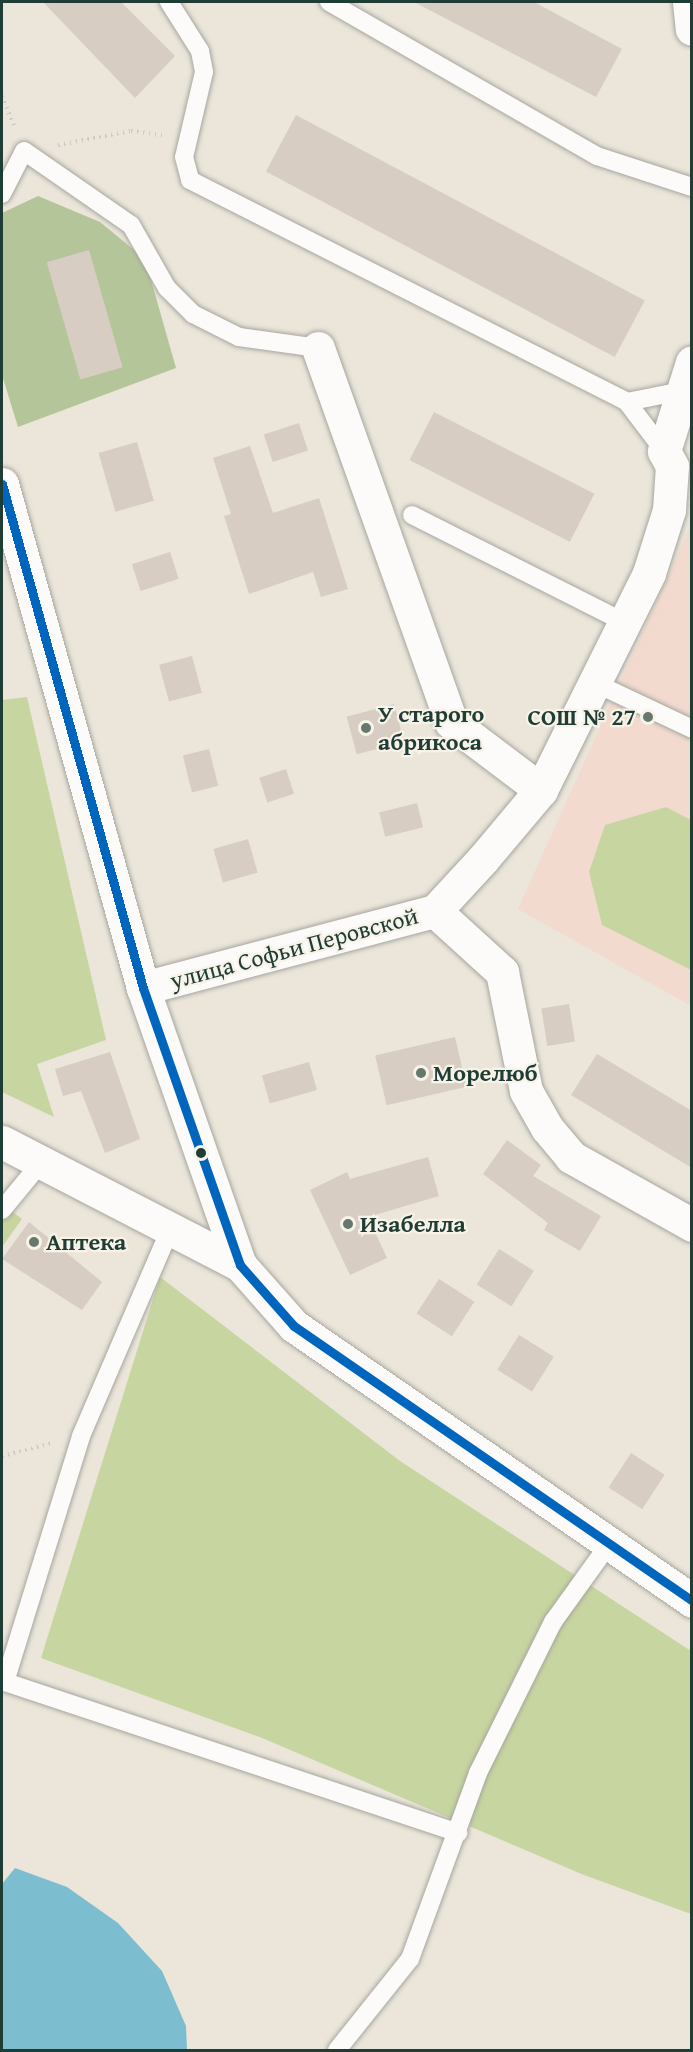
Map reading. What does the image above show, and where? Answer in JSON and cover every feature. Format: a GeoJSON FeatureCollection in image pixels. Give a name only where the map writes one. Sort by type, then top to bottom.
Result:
{"type":"FeatureCollection","features":[{"type":"Feature","properties":{"kind":"street"},"geometry":{"type":"LineString","coordinates":[[689,2],[692,29]]}},
{"type":"Feature","properties":{"kind":"street"},"geometry":{"type":"LineString","coordinates":[[318,348],[451,722],[541,790]]}},
{"type":"Feature","properties":{"kind":"street","name":"улица Софьи Перовской"},"geometry":{"type":"LineString","coordinates":[[143,988],[435,911],[541,790],[597,684],[626,623],[669,510],[689,376]]}},
{"type":"Feature","properties":{"kind":"street"},"geometry":{"type":"LineString","coordinates":[[2,484],[143,988],[240,1265]]}},
{"type":"Feature","properties":{"kind":"street"},"geometry":{"type":"LineString","coordinates":[[435,911],[502,972],[526,1091],[547,1128],[571,1156],[692,1225]]}},
{"type":"Feature","properties":{"kind":"street"},"geometry":{"type":"LineString","coordinates":[[2,1142],[39,1164],[240,1265],[294,1326],[692,1601]]}},
{"type":"Feature","properties":{"kind":"lane"},"geometry":{"type":"LineString","coordinates":[[169,2],[200,51],[204,72],[187,139],[184,172],[190,180],[627,402],[676,460]]}},
{"type":"Feature","properties":{"kind":"lane"},"geometry":{"type":"LineString","coordinates":[[329,2],[597,156],[692,187]]}},
{"type":"Feature","properties":{"kind":"lane"},"geometry":{"type":"LineString","coordinates":[[2,194],[24,151],[132,225],[167,288],[193,314],[239,337],[318,348]]}},
{"type":"Feature","properties":{"kind":"lane"},"geometry":{"type":"LineString","coordinates":[[627,402],[689,376]]}},
{"type":"Feature","properties":{"kind":"lane"},"geometry":{"type":"LineString","coordinates":[[412,515],[626,623]]}},
{"type":"Feature","properties":{"kind":"lane"},"geometry":{"type":"LineString","coordinates":[[597,684],[692,729]]}},
{"type":"Feature","properties":{"kind":"lane"},"geometry":{"type":"LineString","coordinates":[[2,1210],[39,1164]]}},
{"type":"Feature","properties":{"kind":"lane"},"geometry":{"type":"LineString","coordinates":[[170,1229],[81,1436],[3,1682],[459,1833]]}},
{"type":"Feature","properties":{"kind":"lane"},"geometry":{"type":"LineString","coordinates":[[337,2050],[410,1959],[459,1833],[478,1773],[553,1622],[609,1544]]}},
{"type":"Feature","properties":{"kind":"path"},"geometry":{"type":"LineString","coordinates":[[2,96],[24,151],[131,131],[187,139]]}},
{"type":"Feature","properties":{"kind":"path"},"geometry":{"type":"LineString","coordinates":[[2,1456],[81,1436]]}},
{"type":"Feature","properties":{"kind":"shaded area","name":"СОШ № 27"},"geometry":{"type":"Polygon","coordinates":[[[691,525],[691,1006],[518,909],[691,525]]]}},
{"type":"Feature","properties":{"kind":"green space"},"geometry":{"type":"Polygon","coordinates":[[[38,196],[100,222],[145,259],[176,368],[18,427],[2,375],[2,213],[38,196]]]}},
{"type":"Feature","properties":{"kind":"green space"},"geometry":{"type":"Polygon","coordinates":[[[27,697],[106,1040],[37,1064],[54,1117],[2,1092],[2,700],[27,697]]]}},
{"type":"Feature","properties":{"kind":"green space"},"geometry":{"type":"Polygon","coordinates":[[[666,807],[691,820],[691,970],[602,925],[589,872],[605,825],[666,807]]]}},
{"type":"Feature","properties":{"kind":"green space"},"geometry":{"type":"Polygon","coordinates":[[[2,1204],[22,1219],[2,1247],[2,1204]]]}},
{"type":"Feature","properties":{"kind":"green space"},"geometry":{"type":"Polygon","coordinates":[[[160,1277],[400,1461],[691,1651],[691,1914],[584,1875],[262,1738],[41,1658],[160,1277]]]}},
{"type":"Feature","properties":{"kind":"water"},"geometry":{"type":"Polygon","coordinates":[[[15,1868],[67,1887],[118,1923],[162,1971],[186,2026],[187,2050],[2,2050],[2,1884],[15,1868]]]}},
{"type":"Feature","properties":{"kind":"building"},"geometry":{"type":"Polygon","coordinates":[[[43,2],[121,2],[175,56],[135,98],[43,2]]]}},
{"type":"Feature","properties":{"kind":"building"},"geometry":{"type":"Polygon","coordinates":[[[414,2],[534,2],[622,49],[596,97],[414,2]]]}},
{"type":"Feature","properties":{"kind":"building"},"geometry":{"type":"Polygon","coordinates":[[[296,115],[645,300],[615,357],[266,172],[296,115]]]}},
{"type":"Feature","properties":{"kind":"building"},"geometry":{"type":"Polygon","coordinates":[[[89,250],[123,367],[80,379],[47,262],[89,250]]]}},
{"type":"Feature","properties":{"kind":"building"},"geometry":{"type":"Polygon","coordinates":[[[434,412],[594,494],[570,542],[409,460],[434,412]]]}},
{"type":"Feature","properties":{"kind":"building"},"geometry":{"type":"Polygon","coordinates":[[[299,423],[308,451],[273,462],[264,434],[299,423]]]}},
{"type":"Feature","properties":{"kind":"building"},"geometry":{"type":"Polygon","coordinates":[[[137,442],[154,501],[115,512],[99,453],[137,442]]]}},
{"type":"Feature","properties":{"kind":"building"},"geometry":{"type":"Polygon","coordinates":[[[250,446],[273,513],[319,498],[348,589],[321,597],[313,572],[249,594],[224,516],[231,514],[213,458],[250,446]]]}},
{"type":"Feature","properties":{"kind":"building"},"geometry":{"type":"Polygon","coordinates":[[[170,552],[179,579],[141,591],[132,564],[170,552]]]}},
{"type":"Feature","properties":{"kind":"building"},"geometry":{"type":"Polygon","coordinates":[[[192,656],[202,693],[169,702],[159,665],[192,656]]]}},
{"type":"Feature","properties":{"kind":"building"},"geometry":{"type":"Polygon","coordinates":[[[394,704],[404,742],[357,754],[347,717],[394,704]]]}},
{"type":"Feature","properties":{"kind":"building"},"geometry":{"type":"Polygon","coordinates":[[[209,749],[218,786],[192,792],[183,756],[209,749]]]}},
{"type":"Feature","properties":{"kind":"building"},"geometry":{"type":"Polygon","coordinates":[[[286,769],[294,794],[267,802],[259,778],[286,769]]]}},
{"type":"Feature","properties":{"kind":"building"},"geometry":{"type":"Polygon","coordinates":[[[417,803],[423,827],[385,837],[379,812],[417,803]]]}},
{"type":"Feature","properties":{"kind":"building"},"geometry":{"type":"Polygon","coordinates":[[[248,839],[258,873],[223,883],[213,849],[248,839]]]}},
{"type":"Feature","properties":{"kind":"building"},"geometry":{"type":"Polygon","coordinates":[[[569,1004],[575,1042],[547,1046],[541,1008],[569,1004]]]}},
{"type":"Feature","properties":{"kind":"building","name":"Морелюб"},"geometry":{"type":"Polygon","coordinates":[[[455,1037],[466,1087],[387,1105],[375,1055],[455,1037]]]}},
{"type":"Feature","properties":{"kind":"building"},"geometry":{"type":"Polygon","coordinates":[[[110,1052],[140,1139],[105,1153],[81,1091],[63,1096],[55,1069],[110,1052]]]}},
{"type":"Feature","properties":{"kind":"building"},"geometry":{"type":"Polygon","coordinates":[[[597,1054],[692,1111],[692,1168],[571,1095],[597,1054]]]}},
{"type":"Feature","properties":{"kind":"building"},"geometry":{"type":"Polygon","coordinates":[[[309,1062],[317,1090],[270,1103],[262,1076],[309,1062]]]}},
{"type":"Feature","properties":{"kind":"building"},"geometry":{"type":"Polygon","coordinates":[[[507,1140],[541,1165],[533,1176],[601,1216],[580,1251],[544,1230],[548,1223],[483,1174],[507,1140]]]}},
{"type":"Feature","properties":{"kind":"building"},"geometry":{"type":"Polygon","coordinates":[[[428,1157],[439,1196],[368,1217],[387,1258],[350,1275],[310,1190],[347,1172],[350,1179],[428,1157]]]}},
{"type":"Feature","properties":{"kind":"building"},"geometry":{"type":"Polygon","coordinates":[[[29,1222],[102,1282],[82,1310],[2,1259],[29,1222]]]}},
{"type":"Feature","properties":{"kind":"building"},"geometry":{"type":"Polygon","coordinates":[[[499,1249],[534,1271],[512,1306],[477,1285],[499,1249]]]}},
{"type":"Feature","properties":{"kind":"building"},"geometry":{"type":"Polygon","coordinates":[[[439,1279],[474,1302],[452,1336],[417,1313],[439,1279]]]}},
{"type":"Feature","properties":{"kind":"building"},"geometry":{"type":"Polygon","coordinates":[[[519,1335],[554,1357],[532,1391],[497,1370],[519,1335]]]}},
{"type":"Feature","properties":{"kind":"building"},"geometry":{"type":"Polygon","coordinates":[[[631,1453],[665,1475],[642,1509],[609,1487],[631,1453]]]}},
{"type":"Feature","properties":{"kind":"transit line"},"geometry":{"type":"LineString","coordinates":[[2,484],[143,988],[240,1265],[294,1326],[692,1601]]}},
{"type":"Feature","properties":{"kind":"place","name":"СОШ № 27"},"geometry":{"type":"Point","coordinates":[648,717]}},
{"type":"Feature","properties":{"kind":"place","name":"У старого абрикоса"},"geometry":{"type":"Point","coordinates":[366,728]}},
{"type":"Feature","properties":{"kind":"place","name":"Морелюб"},"geometry":{"type":"Point","coordinates":[421,1073]}},
{"type":"Feature","properties":{"kind":"place","name":"Изабелла"},"geometry":{"type":"Point","coordinates":[348,1224]}},
{"type":"Feature","properties":{"kind":"place","name":"Аптека"},"geometry":{"type":"Point","coordinates":[34,1242]}}]}
